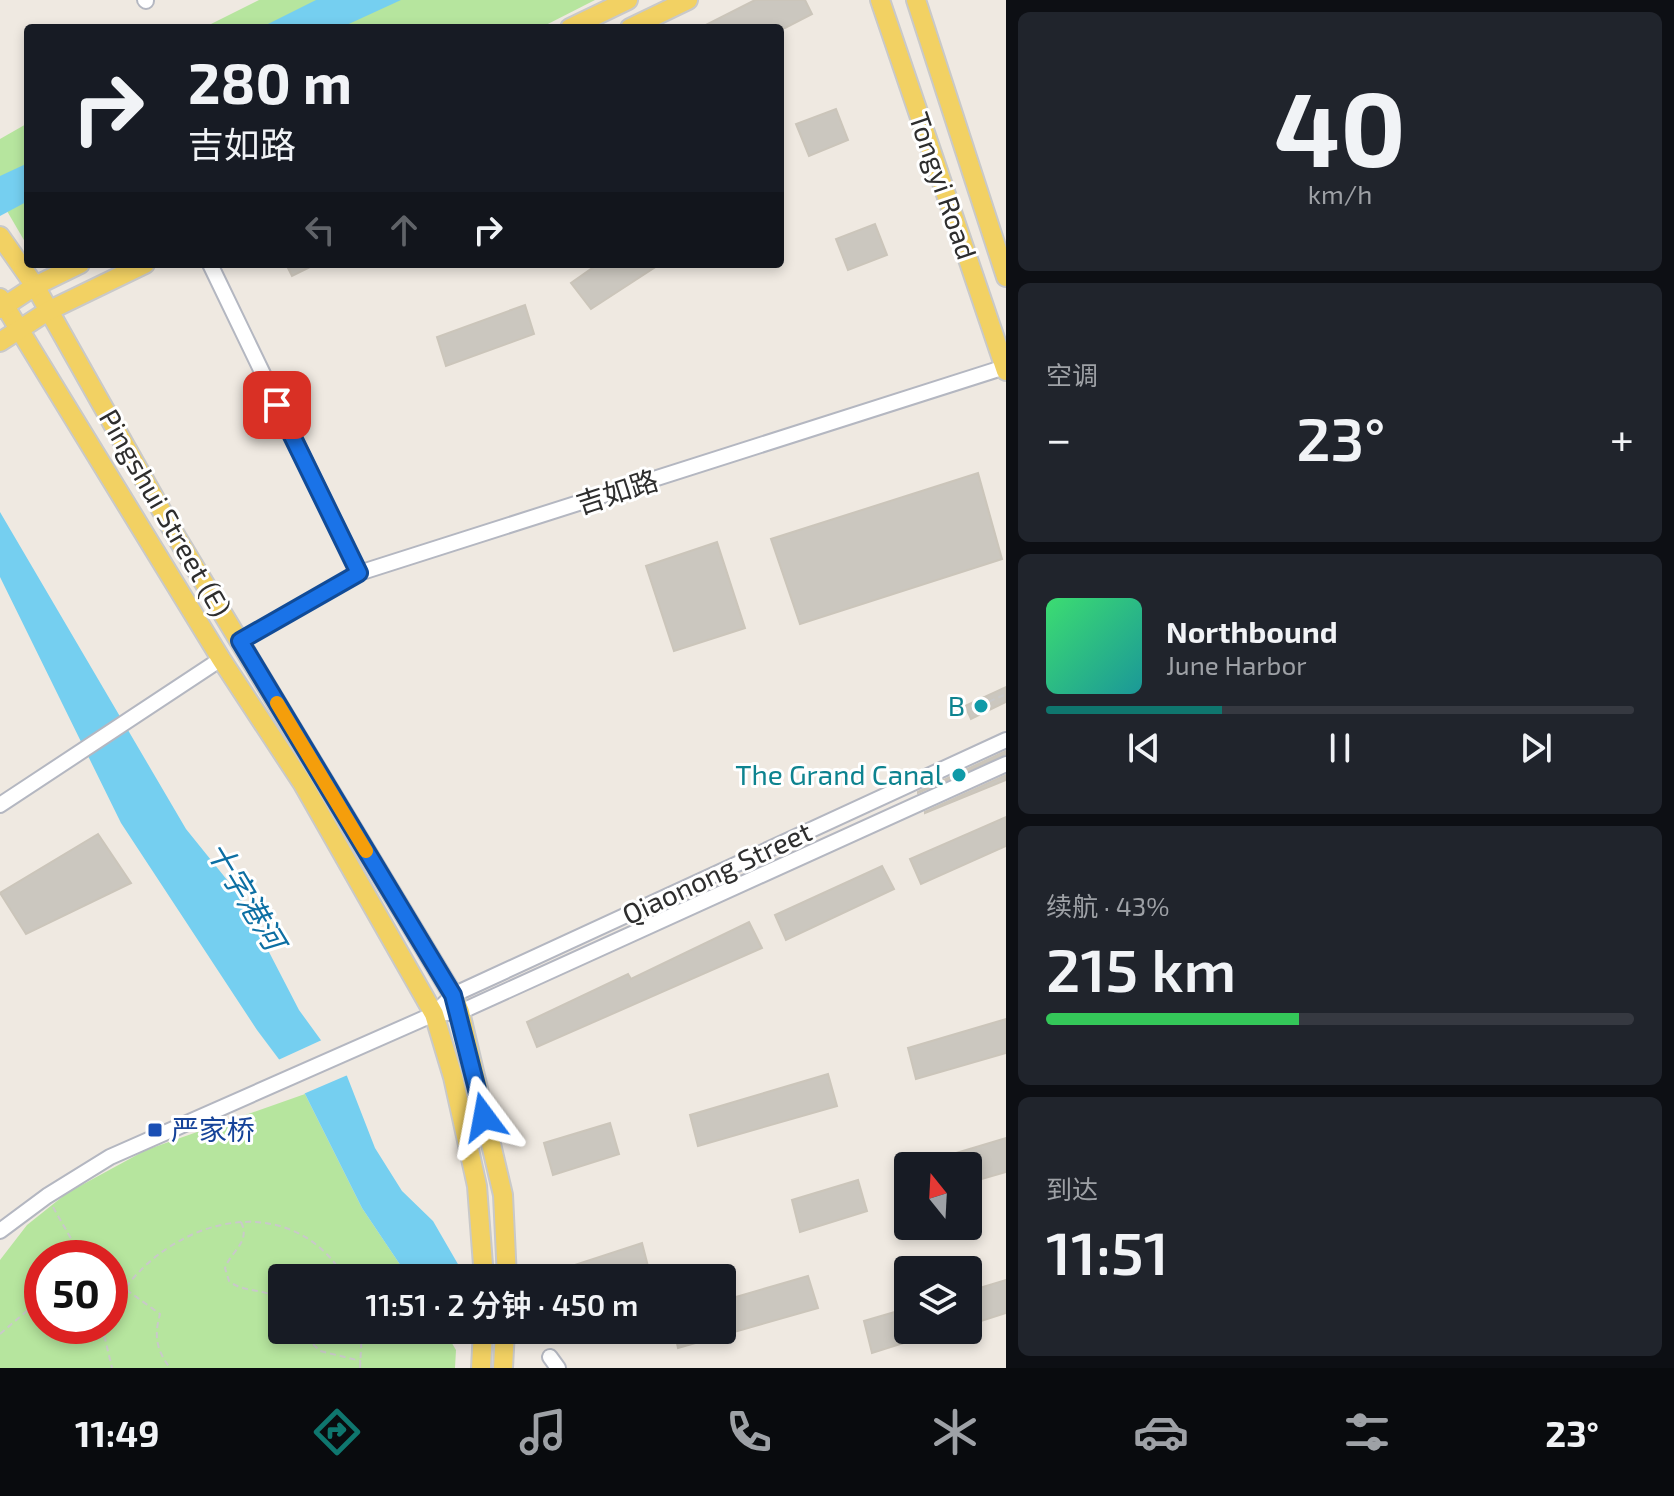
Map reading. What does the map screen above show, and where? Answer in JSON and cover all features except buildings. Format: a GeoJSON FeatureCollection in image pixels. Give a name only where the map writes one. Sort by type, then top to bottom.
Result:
{"type":"FeatureCollection","features":[{"type":"Feature","properties":{"kind":"main road"},"geometry":{"type":"LineString","coordinates":[[578,24],[628,0]]}},
{"type":"Feature","properties":{"kind":"main road"},"geometry":{"type":"LineString","coordinates":[[638,24],[688,0]]}},
{"type":"Feature","properties":{"kind":"main road","name":"Tongyi Road"},"geometry":{"type":"LineString","coordinates":[[880,0],[1005,369]]}},
{"type":"Feature","properties":{"kind":"main road","name":"Tongyi Road"},"geometry":{"type":"LineString","coordinates":[[916,0],[1002,249],[1006,277]]}},
{"type":"Feature","properties":{"kind":"main road","name":"Pingshui Street (E)"},"geometry":{"type":"LineString","coordinates":[[0,236],[35,286],[177,538],[456,1004],[503,1195],[506,1264]]}},
{"type":"Feature","properties":{"kind":"main road"},"geometry":{"type":"LineString","coordinates":[[1,304],[72,268]]}},
{"type":"Feature","properties":{"kind":"main road"},"geometry":{"type":"LineString","coordinates":[[0,342],[48,311],[137,268]]}},
{"type":"Feature","properties":{"kind":"main road","name":"Pingshui Street (E)"},"geometry":{"type":"LineString","coordinates":[[1,304],[20,329],[221,659],[303,784],[434,1014],[453,1077],[477,1186],[483,1264]]}},
{"type":"Feature","properties":{"kind":"main road"},"geometry":{"type":"LineString","coordinates":[[481,1368],[482,1344]]}},
{"type":"Feature","properties":{"kind":"main road"},"geometry":{"type":"LineString","coordinates":[[503,1368],[504,1344]]}},
{"type":"Feature","properties":{"kind":"street"},"geometry":{"type":"LineString","coordinates":[[212,268],[359,573]]}},
{"type":"Feature","properties":{"kind":"street","name":"吉如路"},"geometry":{"type":"LineString","coordinates":[[240,641],[359,573],[1005,369]]}},
{"type":"Feature","properties":{"kind":"street"},"geometry":{"type":"LineString","coordinates":[[0,805],[171,695],[221,659]]}},
{"type":"Feature","properties":{"kind":"street","name":"Qiaonong Street"},"geometry":{"type":"LineString","coordinates":[[456,1004],[1006,740]]}},
{"type":"Feature","properties":{"kind":"street","name":"Qiaonong Street"},"geometry":{"type":"LineString","coordinates":[[0,1231],[47,1196],[110,1157],[1006,764]]}},
{"type":"Feature","properties":{"kind":"path"},"geometry":{"type":"LineString","coordinates":[[971,710],[1006,694]]}},
{"type":"Feature","properties":{"kind":"path"},"geometry":{"type":"LineString","coordinates":[[47,1196],[72,1240]]}},
{"type":"Feature","properties":{"kind":"path"},"geometry":{"type":"LineString","coordinates":[[128,1285],[152,1260],[175,1244],[240,1221],[283,1225],[301,1233],[321,1248],[334,1264]]}},
{"type":"Feature","properties":{"kind":"path"},"geometry":{"type":"LineString","coordinates":[[240,1221],[244,1228],[242,1243],[225,1268],[229,1281],[242,1289],[268,1292]]}},
{"type":"Feature","properties":{"kind":"path"},"geometry":{"type":"LineString","coordinates":[[128,1289],[160,1314],[155,1334],[160,1355],[170,1368]]}},
{"type":"Feature","properties":{"kind":"path"},"geometry":{"type":"LineString","coordinates":[[0,1334],[24,1313]]}},
{"type":"Feature","properties":{"kind":"path"},"geometry":{"type":"LineString","coordinates":[[106,1344],[112,1368]]}},
{"type":"Feature","properties":{"kind":"path"},"geometry":{"type":"LineString","coordinates":[[313,1344],[320,1351],[361,1361]]}},
{"type":"Feature","properties":{"kind":"path"},"geometry":{"type":"LineString","coordinates":[[360,1368],[362,1344]]}},
{"type":"Feature","properties":{"kind":"green space"},"geometry":{"type":"Polygon","coordinates":[[[259,0],[595,0],[548,24],[211,24],[259,0]]]}},
{"type":"Feature","properties":{"kind":"green space"},"geometry":{"type":"Polygon","coordinates":[[[24,125],[24,240],[0,199],[0,139],[24,125]]]}},
{"type":"Feature","properties":{"kind":"green space"},"geometry":{"type":"Polygon","coordinates":[[[305,1094],[362,1208],[400,1264],[268,1264],[268,1344],[452,1344],[456,1350],[455,1368],[0,1368],[0,1260],[27,1225],[67,1193],[146,1150],[305,1094]]]}},
{"type":"Feature","properties":{"kind":"water"},"geometry":{"type":"Polygon","coordinates":[[[316,0],[401,0],[349,24],[268,24],[316,0]]]}},
{"type":"Feature","properties":{"kind":"water"},"geometry":{"type":"Polygon","coordinates":[[[24,165],[24,203],[0,216],[0,176],[24,165]]]}},
{"type":"Feature","properties":{"kind":"water"},"geometry":{"type":"Polygon","coordinates":[[[0,512],[186,829],[240,896],[299,1010],[347,1076],[375,1148],[402,1191],[433,1221],[458,1264],[400,1264],[362,1208],[305,1094],[257,1030],[121,823],[0,577],[0,512]]]}},
{"type":"Feature","properties":{"kind":"pier"},"geometry":{"type":"Polygon","coordinates":[[[324,1039],[350,1074],[301,1095],[276,1061],[324,1039]]]}},
{"type":"Feature","properties":{"kind":"pier"},"geometry":{"type":"Polygon","coordinates":[[[456,1344],[504,1344],[517,1368],[465,1368],[456,1356],[456,1344]]]}},
{"type":"Feature","properties":{"kind":"slow traffic"},"geometry":{"type":"LineString","coordinates":[[277,703],[366,851]]}},
{"type":"Feature","properties":{"kind":"place","name":"B"},"geometry":{"type":"Point","coordinates":[981,706]}},
{"type":"Feature","properties":{"kind":"place","name":"The Grand Canal"},"geometry":{"type":"Point","coordinates":[959,775]}},
{"type":"Feature","properties":{"kind":"place","name":"严家桥"},"geometry":{"type":"Point","coordinates":[155,1130]}},
{"type":"Feature","properties":{"kind":"route"},"geometry":{"type":"LineString","coordinates":[[277,405],[359,573],[240,641],[453,995],[460,1012],[484,1117]]}},
{"type":"Feature","properties":{"kind":"water label","name":"十字港河"},"geometry":{"type":"Point","coordinates":[245,896]}}]}
